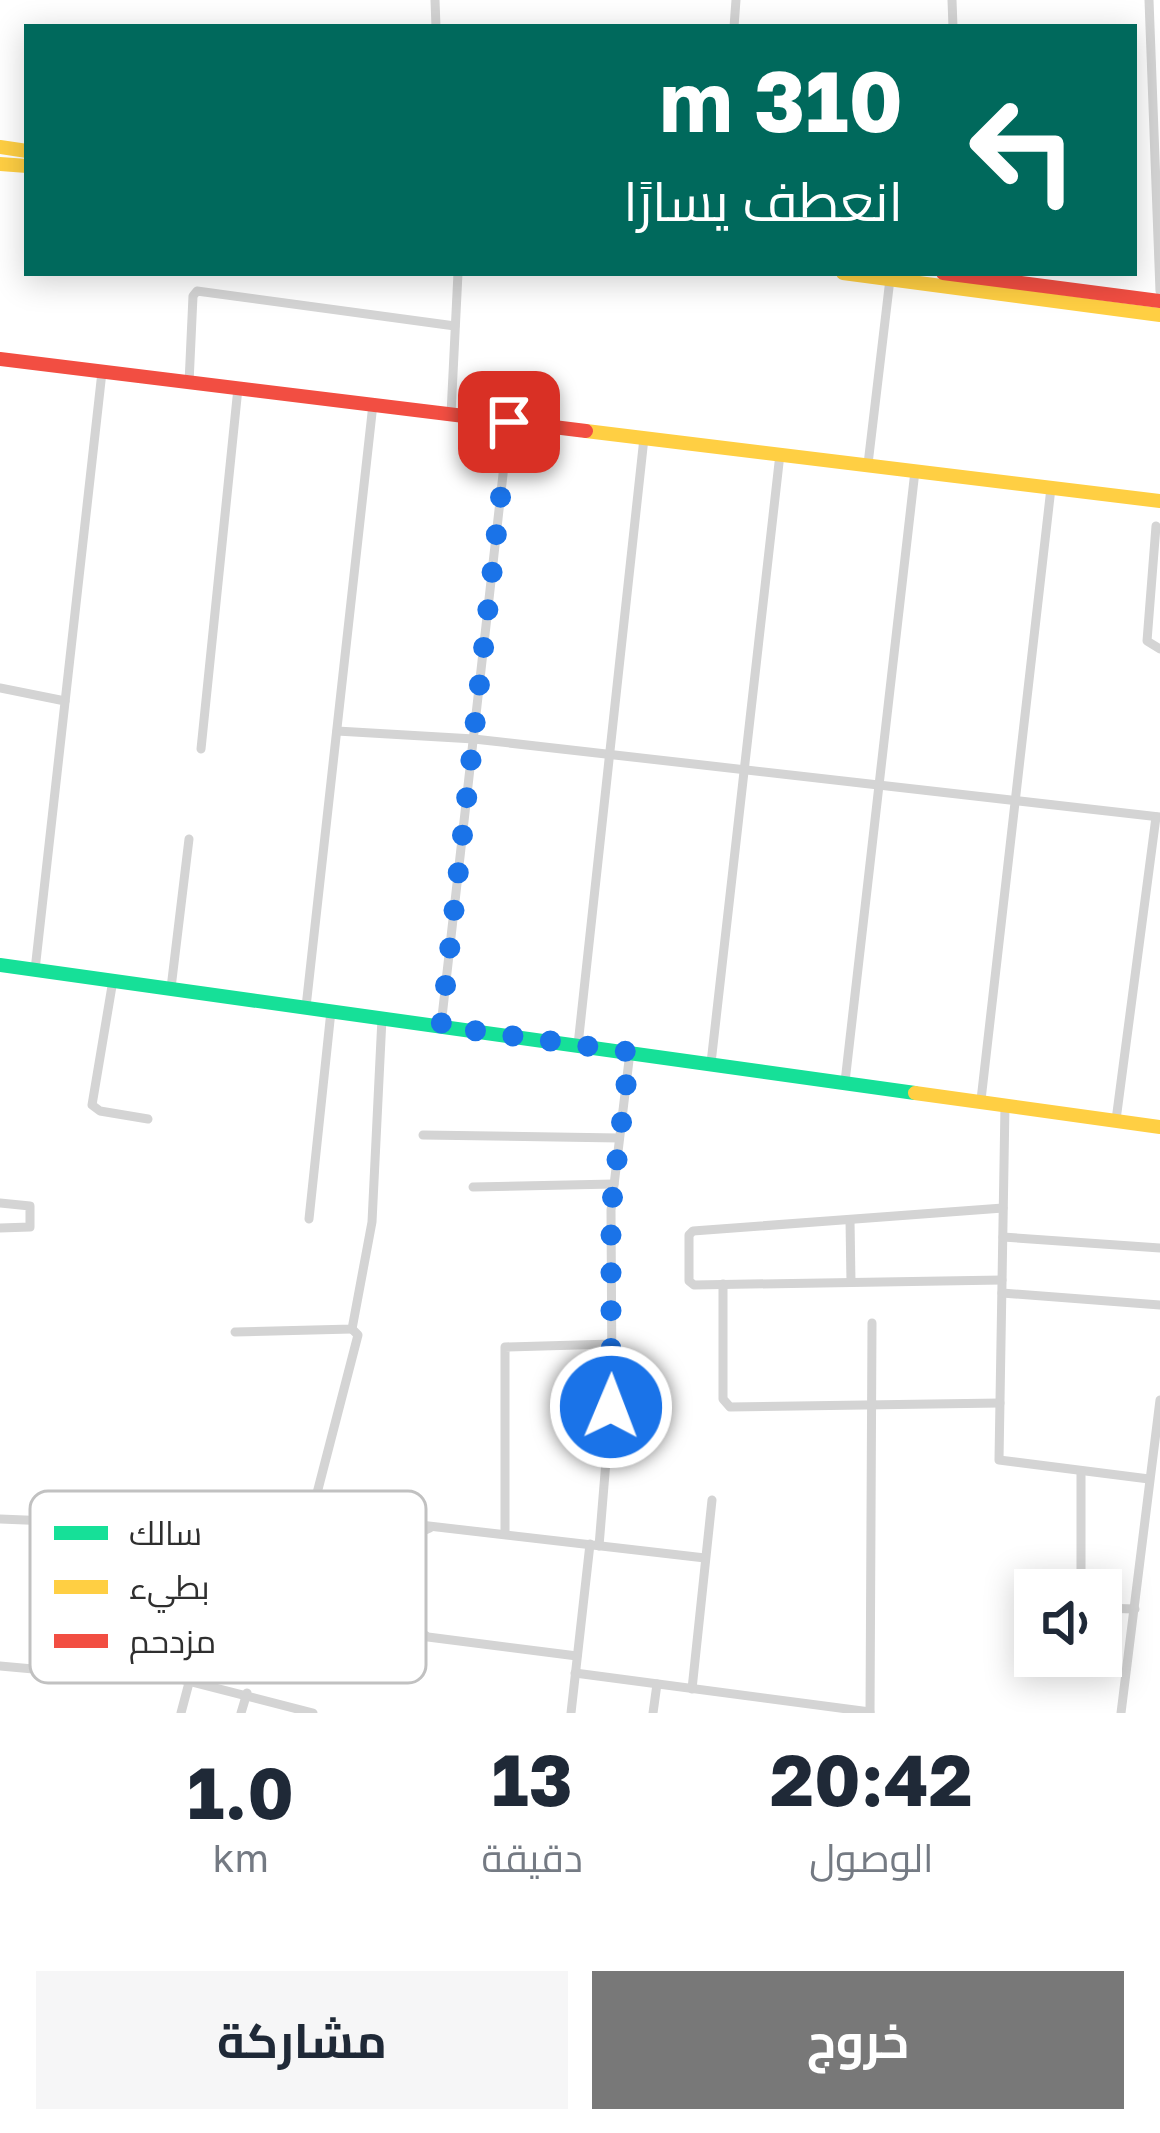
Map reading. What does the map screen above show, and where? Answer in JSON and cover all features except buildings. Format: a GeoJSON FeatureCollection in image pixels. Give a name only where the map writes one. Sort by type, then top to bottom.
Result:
{"type":"FeatureCollection","features":[{"type":"Feature","properties":{"kind":"main road"},"geometry":{"type":"LineString","coordinates":[[866,276],[1160,315]]}},
{"type":"Feature","properties":{"kind":"main road"},"geometry":{"type":"LineString","coordinates":[[978,276],[1160,301]]}},
{"type":"Feature","properties":{"kind":"main road"},"geometry":{"type":"LineString","coordinates":[[0,359],[1160,501]]}},
{"type":"Feature","properties":{"kind":"main road"},"geometry":{"type":"LineString","coordinates":[[0,965],[1160,1127]]}},
{"type":"Feature","properties":{"kind":"street"},"geometry":{"type":"LineString","coordinates":[[1149,0],[1160,291]]}},
{"type":"Feature","properties":{"kind":"street"},"geometry":{"type":"LineString","coordinates":[[451,414],[458,276]]}},
{"type":"Feature","properties":{"kind":"street"},"geometry":{"type":"LineString","coordinates":[[868,464],[890,279]]}},
{"type":"Feature","properties":{"kind":"street"},"geometry":{"type":"LineString","coordinates":[[189,382],[197,291],[455,326]]}},
{"type":"Feature","properties":{"kind":"street"},"geometry":{"type":"LineString","coordinates":[[35,970],[102,372]]}},
{"type":"Feature","properties":{"kind":"street"},"geometry":{"type":"LineString","coordinates":[[201,749],[238,388]]}},
{"type":"Feature","properties":{"kind":"street"},"geometry":{"type":"LineString","coordinates":[[306,1007],[374,404]]}},
{"type":"Feature","properties":{"kind":"street"},"geometry":{"type":"LineString","coordinates":[[441,1026],[509,422]]}},
{"type":"Feature","properties":{"kind":"street"},"geometry":{"type":"LineString","coordinates":[[578,1045],[644,438]]}},
{"type":"Feature","properties":{"kind":"street"},"geometry":{"type":"LineString","coordinates":[[711,1063],[780,454]]}},
{"type":"Feature","properties":{"kind":"street"},"geometry":{"type":"LineString","coordinates":[[844,1082],[915,471]]}},
{"type":"Feature","properties":{"kind":"street"},"geometry":{"type":"LineString","coordinates":[[982,1100],[1051,488]]}},
{"type":"Feature","properties":{"kind":"street"},"geometry":{"type":"LineString","coordinates":[[1156,526],[1147,641],[1160,649]]}},
{"type":"Feature","properties":{"kind":"street"},"geometry":{"type":"LineString","coordinates":[[0,688],[65,700]]}},
{"type":"Feature","properties":{"kind":"street"},"geometry":{"type":"LineString","coordinates":[[337,731],[474,739],[1158,817],[1116,1120]]}},
{"type":"Feature","properties":{"kind":"street"},"geometry":{"type":"LineString","coordinates":[[171,988],[189,839]]}},
{"type":"Feature","properties":{"kind":"street"},"geometry":{"type":"LineString","coordinates":[[113,980],[92,1105],[100,1111],[148,1119]]}},
{"type":"Feature","properties":{"kind":"street"},"geometry":{"type":"LineString","coordinates":[[309,1219],[331,1011]]}},
{"type":"Feature","properties":{"kind":"street"},"geometry":{"type":"LineString","coordinates":[[352,1329],[374,1210],[382,1018]]}},
{"type":"Feature","properties":{"kind":"street"},"geometry":{"type":"LineString","coordinates":[[571,1713],[611,1407],[614,1184],[630,1052]]}},
{"type":"Feature","properties":{"kind":"street"},"geometry":{"type":"LineString","coordinates":[[1005,1105],[1000,1461],[1149,1479]]}},
{"type":"Feature","properties":{"kind":"street"},"geometry":{"type":"LineString","coordinates":[[423,1135],[619,1138]]}},
{"type":"Feature","properties":{"kind":"street"},"geometry":{"type":"LineString","coordinates":[[473,1187],[614,1184]]}},
{"type":"Feature","properties":{"kind":"street"},"geometry":{"type":"LineString","coordinates":[[0,1203],[30,1206],[30,1227],[0,1228]]}},
{"type":"Feature","properties":{"kind":"street"},"geometry":{"type":"LineString","coordinates":[[1003,1208],[692,1231],[689,1281],[694,1285],[1002,1286],[1160,1305]]}},
{"type":"Feature","properties":{"kind":"street"},"geometry":{"type":"LineString","coordinates":[[850,1220],[851,1282]]}},
{"type":"Feature","properties":{"kind":"street"},"geometry":{"type":"LineString","coordinates":[[1003,1237],[1160,1248]]}},
{"type":"Feature","properties":{"kind":"street"},"geometry":{"type":"LineString","coordinates":[[723,1283],[724,1403],[734,1408],[1000,1403]]}},
{"type":"Feature","properties":{"kind":"street"},"geometry":{"type":"LineString","coordinates":[[575,1673],[870,1713],[872,1323]]}},
{"type":"Feature","properties":{"kind":"street"},"geometry":{"type":"LineString","coordinates":[[235,1331],[352,1329],[358,1335],[318,1491]]}},
{"type":"Feature","properties":{"kind":"street"},"geometry":{"type":"LineString","coordinates":[[506,1534],[505,1347],[612,1343]]}},
{"type":"Feature","properties":{"kind":"street"},"geometry":{"type":"LineString","coordinates":[[1121,1713],[1160,1400]]}},
{"type":"Feature","properties":{"kind":"street"},"geometry":{"type":"LineString","coordinates":[[1081,1471],[1081,1569]]}},
{"type":"Feature","properties":{"kind":"street"},"geometry":{"type":"LineString","coordinates":[[692,1689],[712,1500]]}},
{"type":"Feature","properties":{"kind":"street"},"geometry":{"type":"LineString","coordinates":[[0,1520],[30,1522]]}},
{"type":"Feature","properties":{"kind":"street"},"geometry":{"type":"LineString","coordinates":[[426,1526],[705,1558]]}},
{"type":"Feature","properties":{"kind":"street"},"geometry":{"type":"LineString","coordinates":[[426,1530],[435,1526]]}},
{"type":"Feature","properties":{"kind":"street"},"geometry":{"type":"LineString","coordinates":[[1122,1609],[1135,1609]]}},
{"type":"Feature","properties":{"kind":"street"},"geometry":{"type":"LineString","coordinates":[[426,1636],[577,1656]]}},
{"type":"Feature","properties":{"kind":"street"},"geometry":{"type":"LineString","coordinates":[[0,1666],[30,1669]]}},
{"type":"Feature","properties":{"kind":"street"},"geometry":{"type":"LineString","coordinates":[[181,1713],[189,1683]]}},
{"type":"Feature","properties":{"kind":"street"},"geometry":{"type":"LineString","coordinates":[[209,1683],[313,1713]]}},
{"type":"Feature","properties":{"kind":"street"},"geometry":{"type":"LineString","coordinates":[[653,1713],[657,1684]]}},
{"type":"Feature","properties":{"kind":"street"},"geometry":{"type":"LineString","coordinates":[[241,1713],[247,1693]]}},
{"type":"Feature","properties":{"kind":"traffic: fast"},"geometry":{"type":"LineString","coordinates":[[0,965],[915,1093]]}},
{"type":"Feature","properties":{"kind":"traffic: slow"},"geometry":{"type":"LineString","coordinates":[[0,147],[24,151]]}},
{"type":"Feature","properties":{"kind":"traffic: slow"},"geometry":{"type":"LineString","coordinates":[[0,164],[24,166]]}},
{"type":"Feature","properties":{"kind":"traffic: slow"},"geometry":{"type":"LineString","coordinates":[[866,276],[1160,315]]}},
{"type":"Feature","properties":{"kind":"traffic: slow"},"geometry":{"type":"LineString","coordinates":[[586,431],[1160,501]]}},
{"type":"Feature","properties":{"kind":"traffic: slow"},"geometry":{"type":"LineString","coordinates":[[915,1093],[1160,1127]]}},
{"type":"Feature","properties":{"kind":"traffic: jam"},"geometry":{"type":"LineString","coordinates":[[966,276],[1160,301]]}},
{"type":"Feature","properties":{"kind":"traffic: jam"},"geometry":{"type":"LineString","coordinates":[[0,359],[586,431]]}},
{"type":"Feature","properties":{"kind":"route"},"geometry":{"type":"LineString","coordinates":[[509,422],[441,1026],[630,1052],[611,1210],[611,1407]]}}]}
